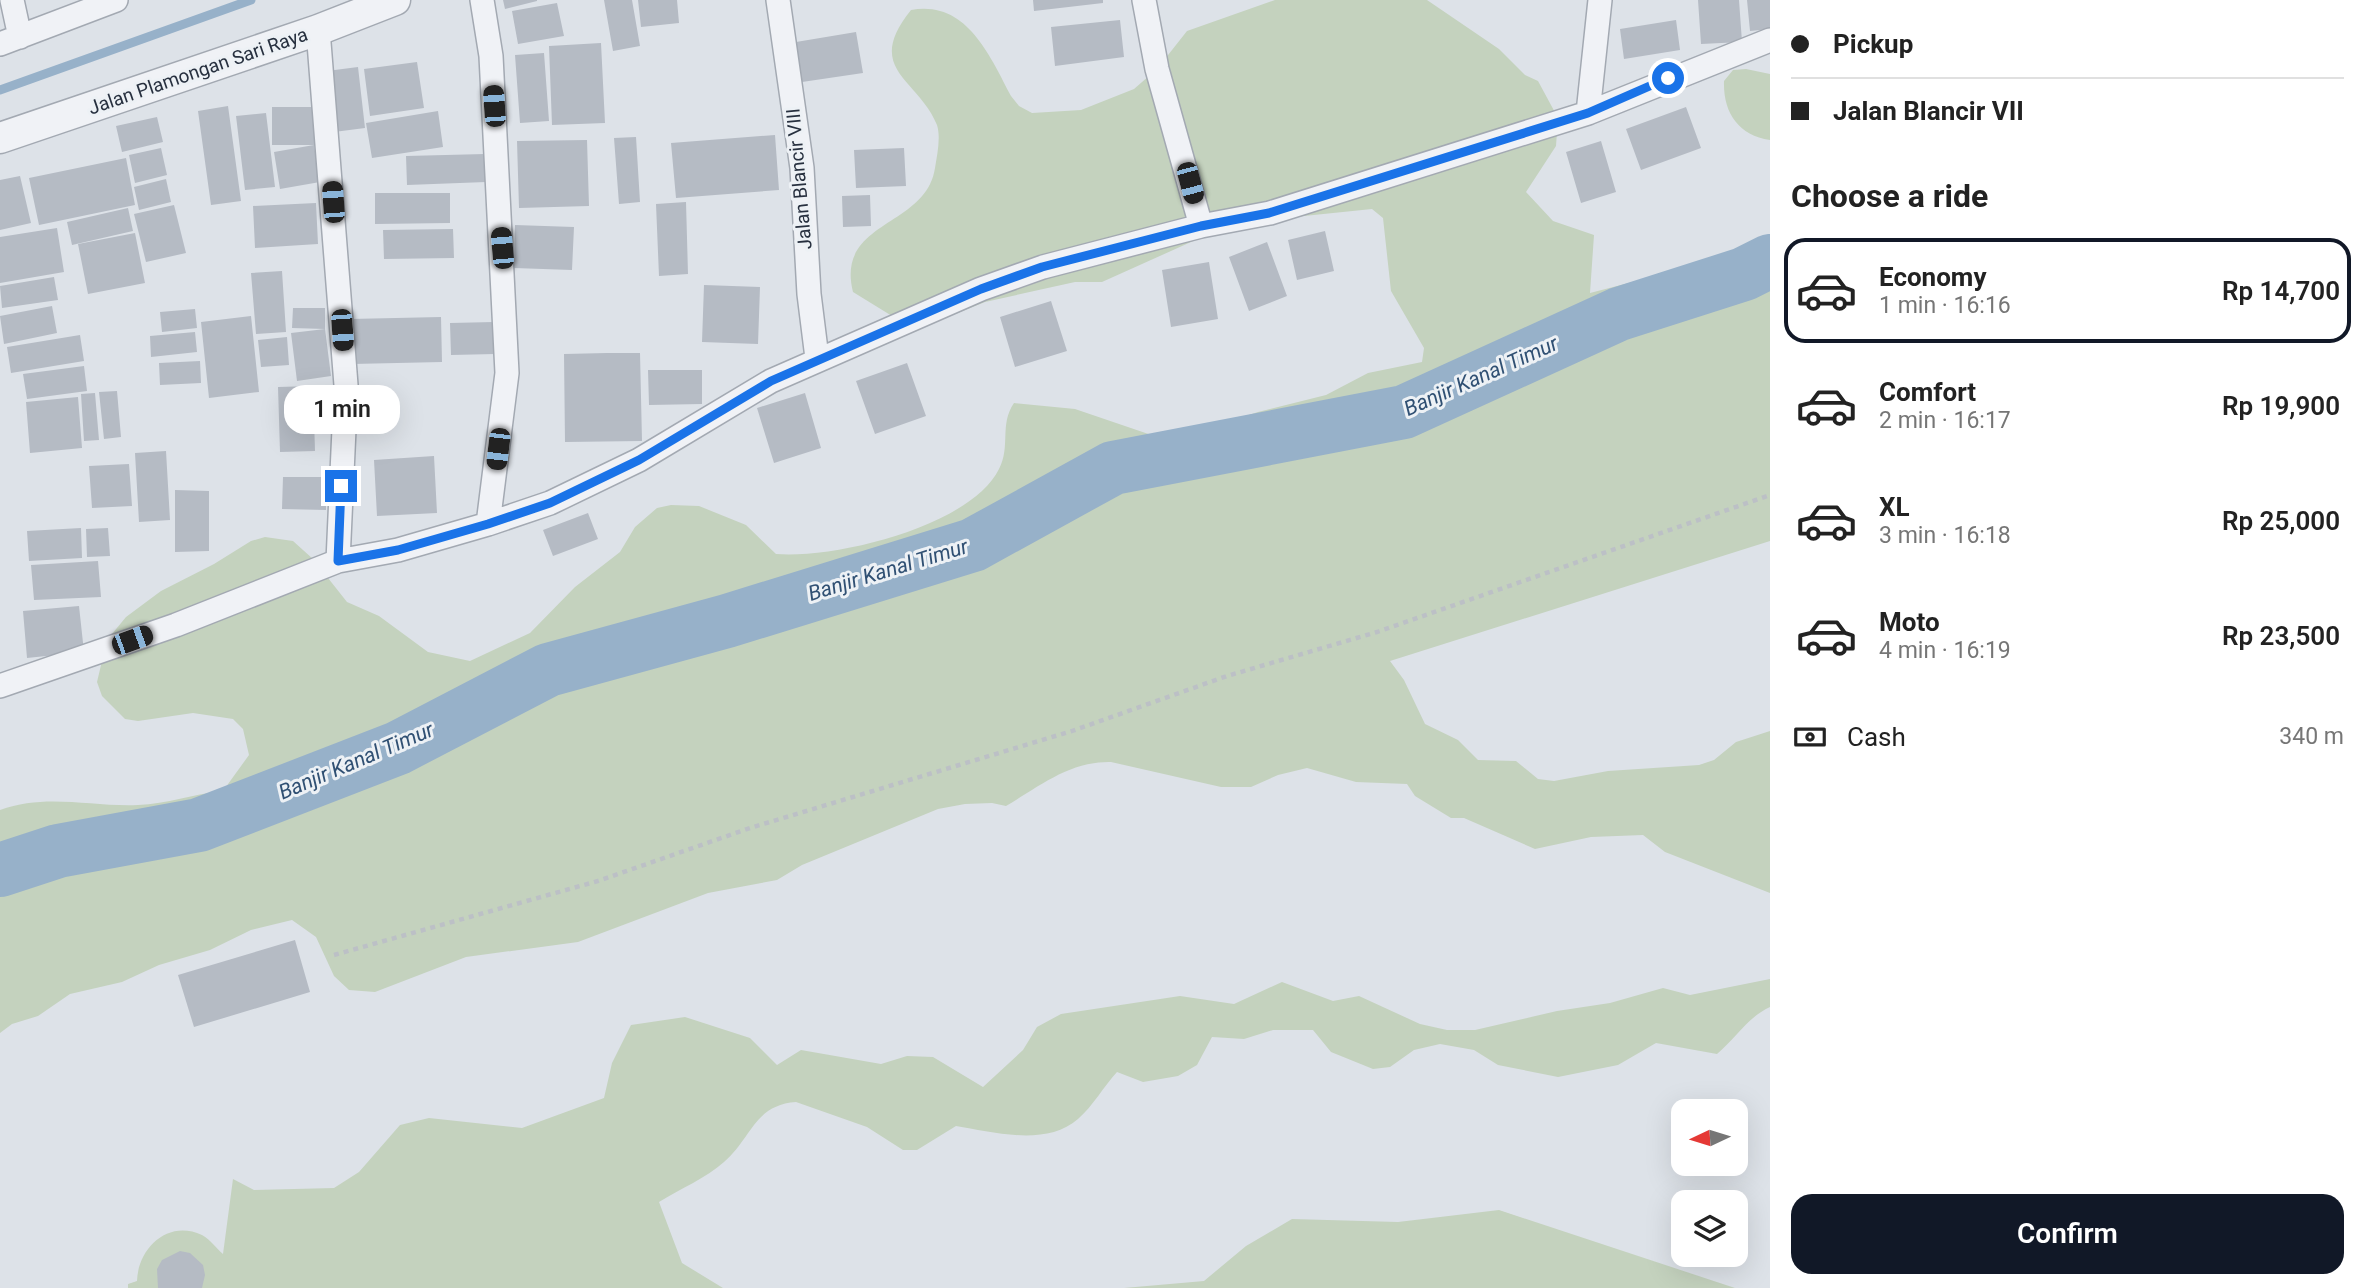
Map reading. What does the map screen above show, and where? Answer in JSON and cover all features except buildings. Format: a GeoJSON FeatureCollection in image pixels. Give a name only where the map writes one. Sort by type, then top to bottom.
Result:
{"type":"FeatureCollection","features":[{"type":"Feature","properties":{"kind":"street"},"geometry":{"type":"LineString","coordinates":[[12,0],[10,41],[116,0]]}},
{"type":"Feature","properties":{"kind":"street"},"geometry":{"type":"LineString","coordinates":[[482,0],[492,69],[507,373],[488,524]]}},
{"type":"Feature","properties":{"kind":"street","name":"Jalan Blancir VIII"},"geometry":{"type":"LineString","coordinates":[[778,0],[802,168],[809,294],[817,358]]}},
{"type":"Feature","properties":{"kind":"street"},"geometry":{"type":"LineString","coordinates":[[1144,0],[1157,69],[1201,226]]}},
{"type":"Feature","properties":{"kind":"street"},"geometry":{"type":"LineString","coordinates":[[1588,113],[1601,0]]}},
{"type":"Feature","properties":{"kind":"street","name":"Jalan Plamongan Sari Raya"},"geometry":{"type":"LineString","coordinates":[[0,138],[318,30],[380,3]]}},
{"type":"Feature","properties":{"kind":"street"},"geometry":{"type":"LineString","coordinates":[[318,30],[345,385],[338,561]]}},
{"type":"Feature","properties":{"kind":"street"},"geometry":{"type":"LineString","coordinates":[[0,686],[176,625],[338,561],[398,550],[550,503],[639,460],[751,391],[817,358],[981,289],[1042,267],[1201,226],[1269,213],[1588,113],[1770,40]]}},
{"type":"Feature","properties":{"kind":"path"},"geometry":{"type":"LineString","coordinates":[[334,955],[598,881],[750,828],[1072,731],[1227,676],[1402,623],[1770,495]]}},
{"type":"Feature","properties":{"kind":"green space"},"geometry":{"type":"Polygon","coordinates":[[[1275,0],[1427,0],[1499,49],[1525,75],[1538,81],[1558,118],[1556,146],[1526,192],[1553,221],[1594,235],[1590,293],[1737,255],[1770,240],[1770,541],[1390,661],[1404,680],[1425,724],[1458,740],[1478,760],[1516,761],[1538,779],[1554,781],[1608,771],[1699,765],[1714,760],[1736,742],[1770,731],[1770,893],[1665,852],[1643,835],[1591,837],[1535,849],[1464,818],[1451,818],[1415,796],[1407,784],[1356,782],[1307,768],[1278,775],[1251,787],[1221,787],[1111,762],[1096,763],[1056,776],[1006,806],[992,803],[965,804],[938,809],[802,865],[777,880],[708,893],[578,942],[466,957],[375,992],[349,990],[334,976],[316,937],[292,920],[251,930],[210,950],[159,965],[122,982],[70,994],[38,1016],[12,1024],[0,1033],[0,810],[51,801],[149,804],[223,791],[249,755],[243,729],[233,719],[193,713],[138,721],[125,719],[102,696],[97,682],[107,640],[126,617],[161,591],[214,564],[251,541],[265,537],[293,541],[313,559],[347,602],[379,616],[428,652],[470,661],[530,633],[575,587],[620,552],[635,527],[657,508],[671,505],[699,506],[746,525],[776,554],[832,551],[899,535],[932,522],[961,507],[984,489],[999,469],[1004,452],[1007,419],[1014,403],[1075,409],[1169,441],[1258,412],[1326,395],[1368,373],[1422,362],[1424,348],[1391,291],[1383,218],[1372,209],[1264,220],[1211,233],[1102,282],[1075,282],[985,302],[933,323],[919,324],[892,316],[853,292],[851,268],[857,251],[869,237],[916,203],[928,188],[935,168],[939,141],[937,125],[893,60],[892,47],[898,30],[911,10],[930,9],[947,13],[961,22],[984,48],[1011,96],[1019,106],[1032,113],[1081,110],[1134,89],[1157,69],[1187,31],[1275,0]]]}},
{"type":"Feature","properties":{"kind":"green space"},"geometry":{"type":"Polygon","coordinates":[[[1746,69],[1770,74],[1770,140],[1749,133],[1741,127],[1726,103],[1724,81],[1733,70],[1746,69]]]}},
{"type":"Feature","properties":{"kind":"green space"},"geometry":{"type":"Polygon","coordinates":[[[1770,979],[1770,1007],[1748,1022],[1717,1054],[1656,1043],[1618,1065],[1558,1077],[1498,1065],[1474,1050],[1440,1044],[1414,1050],[1390,1067],[1373,1069],[1331,1052],[1313,1030],[1273,1030],[1244,1039],[1212,1037],[1197,1065],[1178,1076],[1143,1082],[1117,1072],[1078,1119],[1051,1133],[1002,1134],[956,1126],[917,1150],[903,1150],[867,1127],[796,1102],[782,1104],[762,1116],[733,1153],[717,1168],[659,1202],[682,1263],[723,1288],[128,1288],[128,1284],[137,1281],[143,1258],[149,1248],[167,1234],[189,1231],[202,1235],[223,1254],[233,1179],[254,1190],[334,1188],[359,1172],[400,1125],[429,1118],[522,1128],[604,1098],[612,1063],[631,1025],[685,1017],[750,1038],[777,1065],[801,1050],[881,1064],[907,1056],[933,1057],[983,1087],[1023,1050],[1037,1027],[1061,1014],[1180,996],[1234,1004],[1282,982],[1333,1001],[1359,996],[1420,1024],[1447,1030],[1475,1030],[1557,1011],[1610,1003],[1663,988],[1690,995],[1770,979]]]}},
{"type":"Feature","properties":{"kind":"green space"},"geometry":{"type":"Polygon","coordinates":[[[1499,1210],[1735,1288],[1124,1288],[1204,1281],[1246,1246],[1292,1219],[1398,1222],[1499,1210]]]}},
{"type":"Feature","properties":{"kind":"waterway"},"geometry":{"type":"LineString","coordinates":[[0,90],[251,0]]}},
{"type":"Feature","properties":{"kind":"waterway","name":"Banjir Kanal Timur"},"geometry":{"type":"LineString","coordinates":[[0,870],[58,851],[199,825],[398,748],[548,670],[727,621],[973,545],[1113,468],[1404,412],[1619,314],[1744,274],[1770,261]]}},
{"type":"Feature","properties":{"kind":"route"},"geometry":{"type":"LineString","coordinates":[[341,486],[338,561],[398,550],[488,524],[550,503],[639,460],[751,391],[817,358],[981,289],[1042,267],[1201,226],[1269,213],[1588,113],[1668,78]]}}]}
